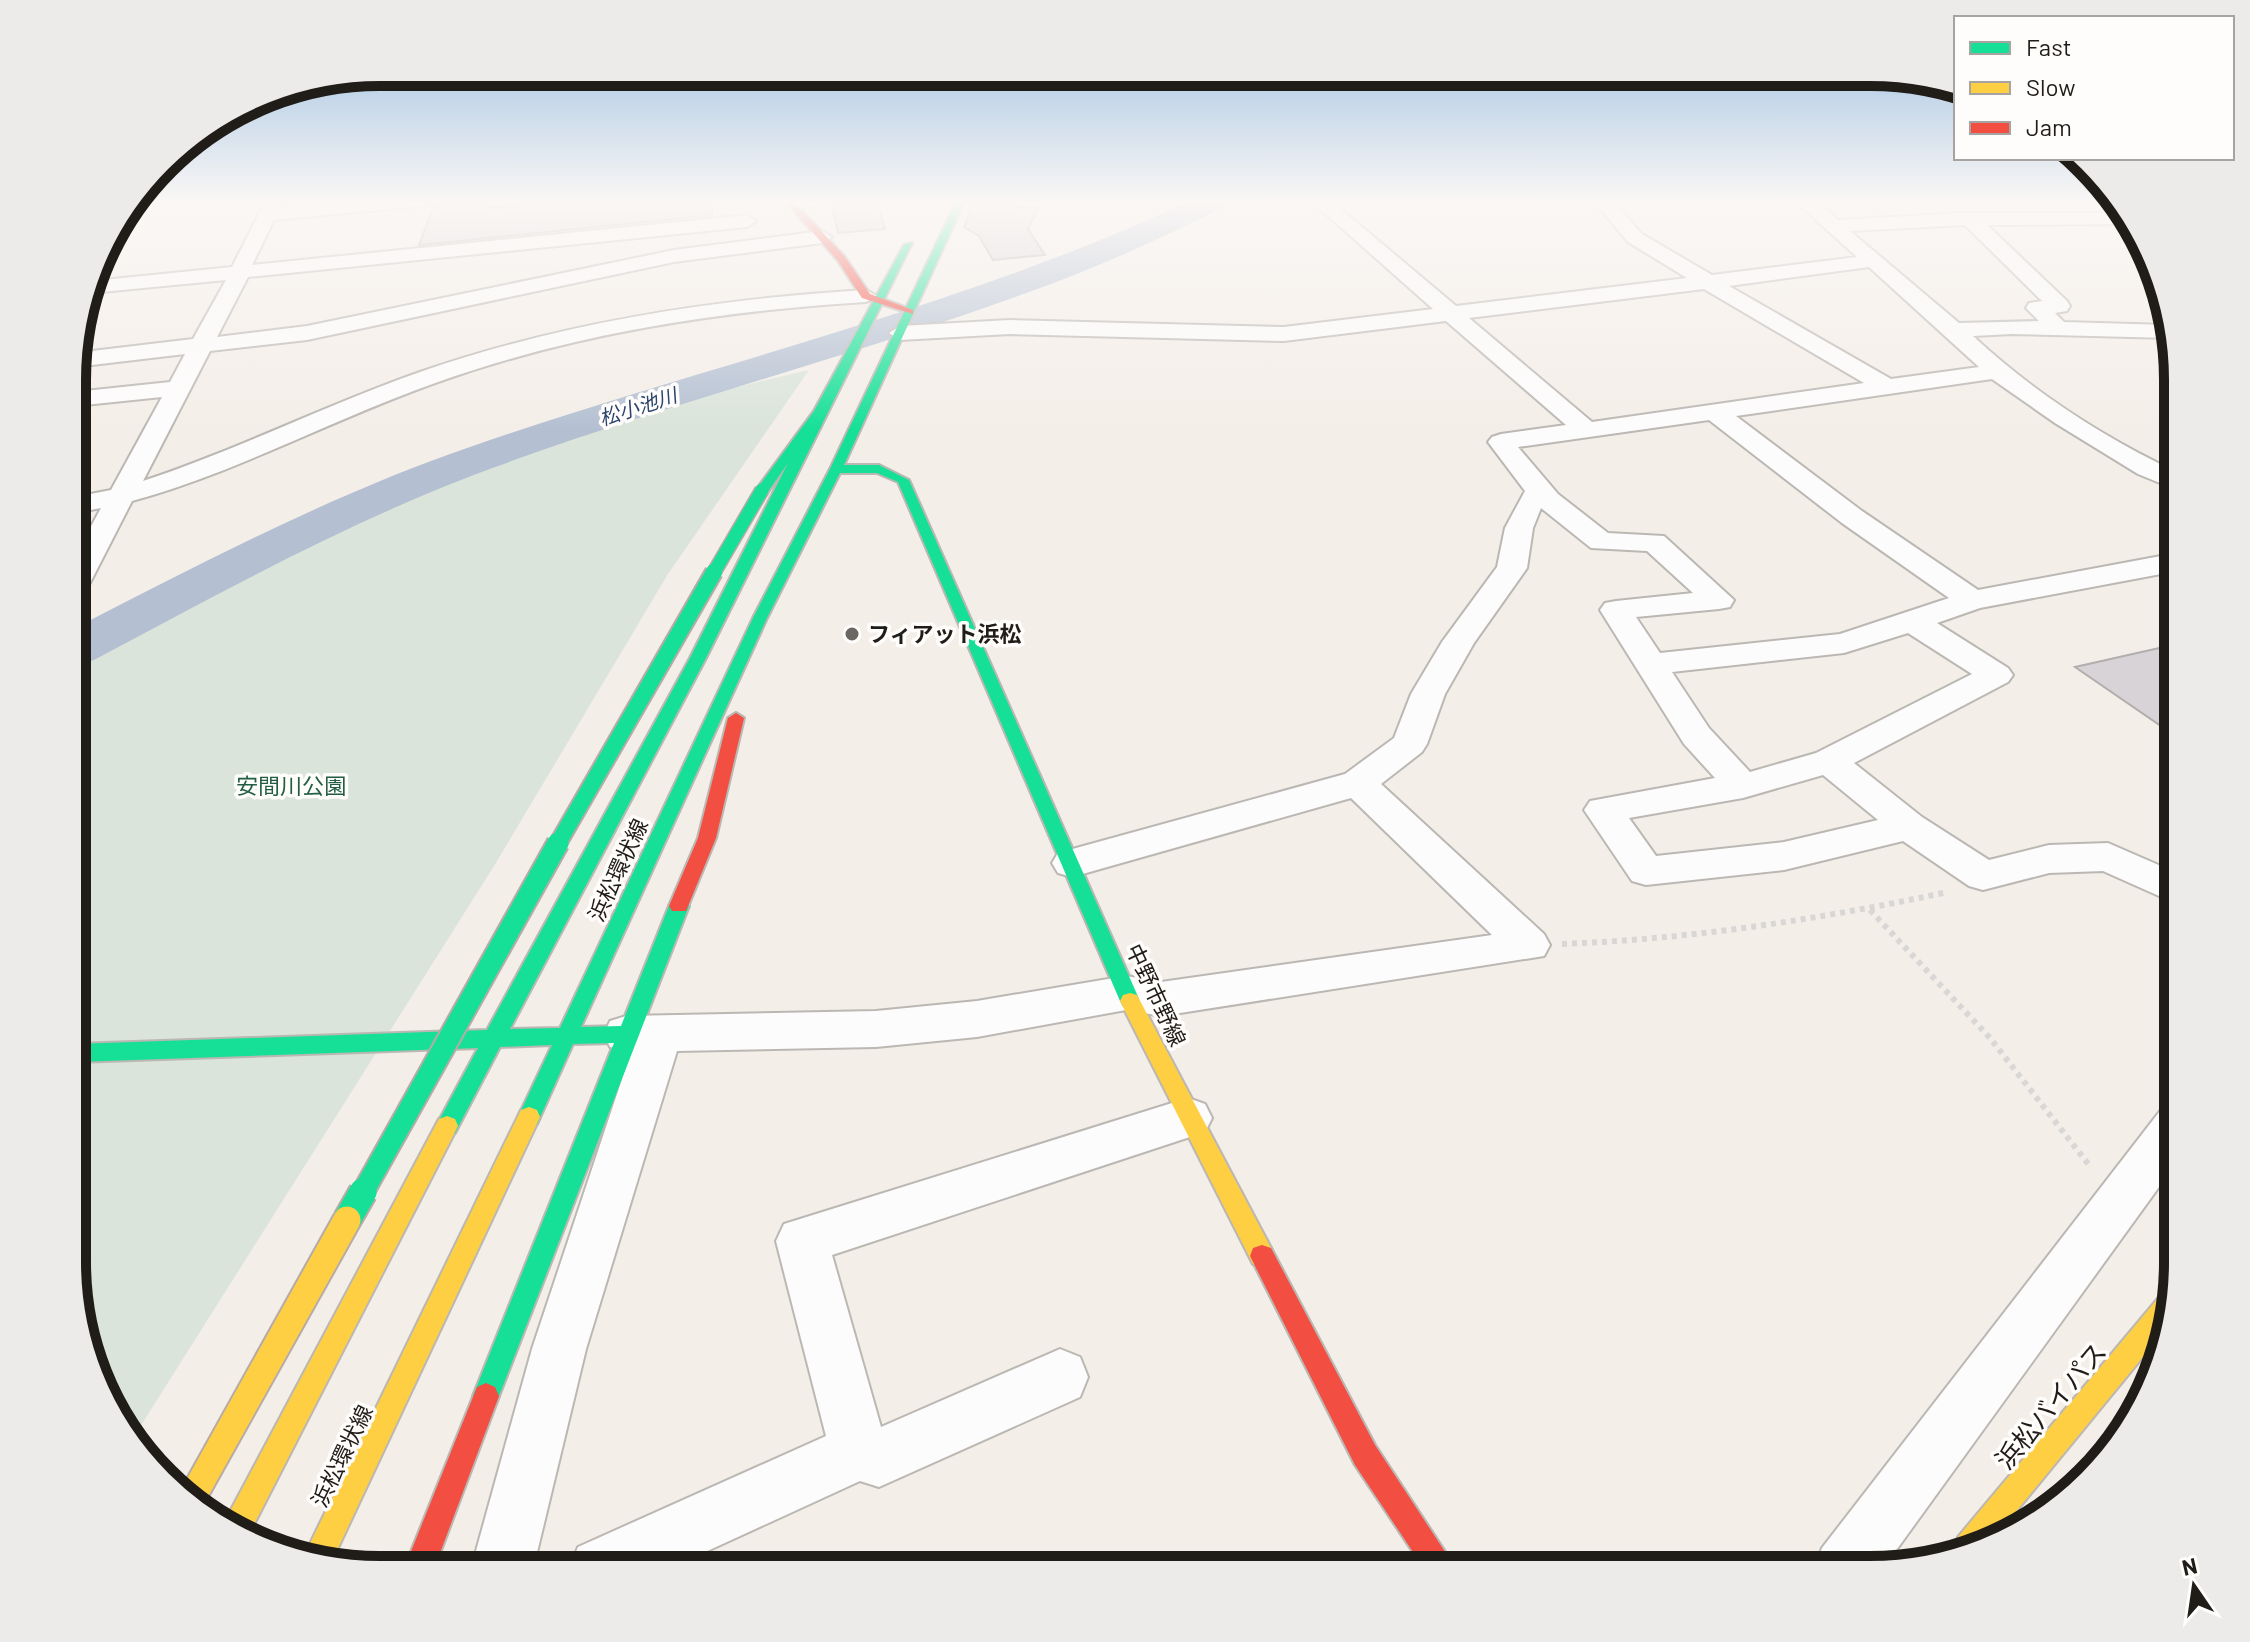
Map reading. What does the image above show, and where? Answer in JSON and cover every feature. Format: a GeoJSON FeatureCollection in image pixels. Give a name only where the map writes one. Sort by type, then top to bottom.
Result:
{"type":"FeatureCollection","features":[{"type":"Feature","properties":{"kind":"main road"},"geometry":{"type":"LineString","coordinates":[[854,277],[873,300],[909,312]]}},
{"type":"Feature","properties":{"kind":"main road","name":"浜松環状線"},"geometry":{"type":"LineString","coordinates":[[240,1521],[494,1037],[698,658],[820,412],[867,325],[873,300],[888,277]]}},
{"type":"Feature","properties":{"kind":"main road","name":"浜松環状線"},"geometry":{"type":"LineString","coordinates":[[322,1550],[568,1036],[760,618],[836,469],[925,277]]}},
{"type":"Feature","properties":{"kind":"main road"},"geometry":{"type":"LineString","coordinates":[[196,1491],[572,818],[762,490],[820,412]]}},
{"type":"Feature","properties":{"kind":"main road","name":"中野市野線"},"geometry":{"type":"LineString","coordinates":[[836,469],[875,467],[890,471],[903,480],[1126,993],[1365,1455],[1433,1556]]}},
{"type":"Feature","properties":{"kind":"main road"},"geometry":{"type":"LineString","coordinates":[[424,1556],[643,1034],[707,838],[760,618]]}},
{"type":"Feature","properties":{"kind":"main road"},"geometry":{"type":"LineString","coordinates":[[86,1053],[643,1034]]}},
{"type":"Feature","properties":{"kind":"main road","name":"浜松バイパス"},"geometry":{"type":"LineString","coordinates":[[1977,1536],[2158,1318]]}},
{"type":"Feature","properties":{"kind":"street"},"geometry":{"type":"LineString","coordinates":[[102,286],[188,277]]}},
{"type":"Feature","properties":{"kind":"street"},"geometry":{"type":"LineString","coordinates":[[86,561],[238,277]]}},
{"type":"Feature","properties":{"kind":"street"},"geometry":{"type":"LineString","coordinates":[[88,350],[307,333],[573,277]]}},
{"type":"Feature","properties":{"kind":"street"},"geometry":{"type":"LineString","coordinates":[[1406,277],[1587,430]]}},
{"type":"Feature","properties":{"kind":"street"},"geometry":{"type":"LineString","coordinates":[[1699,277],[1888,387]]}},
{"type":"Feature","properties":{"kind":"street"},"geometry":{"type":"LineString","coordinates":[[900,332],[1010,327],[1284,334],[1750,277]]}},
{"type":"Feature","properties":{"kind":"street"},"geometry":{"type":"LineString","coordinates":[[1891,277],[1997,371],[2064,418],[2164,475]]}},
{"type":"Feature","properties":{"kind":"street"},"geometry":{"type":"LineString","coordinates":[[2029,277],[2059,306],[2037,308],[2060,328]]}},
{"type":"Feature","properties":{"kind":"street"},"geometry":{"type":"LineString","coordinates":[[86,503],[160,487],[437,375],[550,341],[721,307],[873,300]]}},
{"type":"Feature","properties":{"kind":"street"},"geometry":{"type":"LineString","coordinates":[[1954,330],[2060,328],[2159,332]]}},
{"type":"Feature","properties":{"kind":"street"},"geometry":{"type":"LineString","coordinates":[[87,358],[202,341]]}},
{"type":"Feature","properties":{"kind":"street"},"geometry":{"type":"LineString","coordinates":[[1743,786],[1696,736],[1616,610],[1719,600],[1654,542],[1601,542],[1548,500],[1518,467],[1501,442],[1997,371]]}},
{"type":"Feature","properties":{"kind":"street"},"geometry":{"type":"LineString","coordinates":[[86,398],[178,388]]}},
{"type":"Feature","properties":{"kind":"street"},"geometry":{"type":"LineString","coordinates":[[1715,412],[1852,517],[1973,600]]}},
{"type":"Feature","properties":{"kind":"street"},"geometry":{"type":"LineString","coordinates":[[2125,455],[2164,450]]}},
{"type":"Feature","properties":{"kind":"street"},"geometry":{"type":"LineString","coordinates":[[1072,863],[1358,783],[1409,744],[1428,694],[1458,642],[1512,568],[1519,528],[1529,504],[1540,490]]}},
{"type":"Feature","properties":{"kind":"street"},"geometry":{"type":"LineString","coordinates":[[1650,664],[1844,643],[1973,600],[2164,564]]}},
{"type":"Feature","properties":{"kind":"street"},"geometry":{"type":"LineString","coordinates":[[1909,826],[1784,856],[1646,871],[1603,810],[1743,786],[1829,761],[1996,675],[1912,621]]}},
{"type":"Feature","properties":{"kind":"street"},"geometry":{"type":"LineString","coordinates":[[1829,761],[1909,826],[1983,876],[2049,859],[2108,857],[2164,884]]}},
{"type":"Feature","properties":{"kind":"street"},"geometry":{"type":"LineString","coordinates":[[1358,783],[1529,945]]}},
{"type":"Feature","properties":{"kind":"street"},"geometry":{"type":"LineString","coordinates":[[505,1556],[643,1034],[876,1029],[977,1019],[1126,993],[1161,999],[1529,945]]}},
{"type":"Feature","properties":{"kind":"street"},"geometry":{"type":"LineString","coordinates":[[859,1451],[802,1241],[1188,1118]]}},
{"type":"Feature","properties":{"kind":"street"},"geometry":{"type":"LineString","coordinates":[[1854,1556],[2164,1142]]}},
{"type":"Feature","properties":{"kind":"street"},"geometry":{"type":"LineString","coordinates":[[629,1556],[859,1451],[879,1458],[1060,1377]]}},
{"type":"Feature","properties":{"kind":"path"},"geometry":{"type":"LineString","coordinates":[[1529,945],[1626,943],[1869,909],[1984,884],[1983,876]]}},
{"type":"Feature","properties":{"kind":"path"},"geometry":{"type":"LineString","coordinates":[[1869,909],[1990,1038],[2089,1165]]}},
{"type":"Feature","properties":{"kind":"green space","name":"安間川公園"},"geometry":{"type":"Polygon","coordinates":[[[809,370],[668,574],[494,866],[139,1429],[108,1375],[96,1338],[87,1281],[86,656],[284,548],[434,481],[620,418],[809,370]]]}},
{"type":"Feature","properties":{"kind":"building"},"geometry":{"type":"Polygon","coordinates":[[[2164,647],[2164,728],[2075,667],[2164,647]]]}},
{"type":"Feature","properties":{"kind":"waterway","name":"松小池川"},"geometry":{"type":"LineString","coordinates":[[86,643],[275,546],[429,477],[616,412],[884,330],[1040,277]]}},
{"type":"Feature","properties":{"kind":"traffic: fast"},"geometry":{"type":"LineString","coordinates":[[447,1126],[698,658],[820,412],[892,277]]}},
{"type":"Feature","properties":{"kind":"traffic: fast"},"geometry":{"type":"LineString","coordinates":[[529,1117],[760,618],[836,469],[925,277]]}},
{"type":"Feature","properties":{"kind":"traffic: fast"},"geometry":{"type":"LineString","coordinates":[[762,490],[820,412]]}},
{"type":"Feature","properties":{"kind":"traffic: fast"},"geometry":{"type":"LineString","coordinates":[[836,469],[879,469],[903,480],[1130,1001]]}},
{"type":"Feature","properties":{"kind":"traffic: fast"},"geometry":{"type":"LineString","coordinates":[[347,1220],[572,818],[762,490]]}},
{"type":"Feature","properties":{"kind":"traffic: fast"},"geometry":{"type":"LineString","coordinates":[[486,1396],[679,906]]}},
{"type":"Feature","properties":{"kind":"traffic: fast"},"geometry":{"type":"LineString","coordinates":[[86,1053],[626,1034]]}},
{"type":"Feature","properties":{"kind":"traffic: slow"},"geometry":{"type":"LineString","coordinates":[[1130,1001],[1262,1256]]}},
{"type":"Feature","properties":{"kind":"traffic: slow"},"geometry":{"type":"LineString","coordinates":[[322,1550],[529,1117]]}},
{"type":"Feature","properties":{"kind":"traffic: slow"},"geometry":{"type":"LineString","coordinates":[[240,1521],[447,1126]]}},
{"type":"Feature","properties":{"kind":"traffic: slow"},"geometry":{"type":"LineString","coordinates":[[196,1491],[347,1220]]}},
{"type":"Feature","properties":{"kind":"traffic: slow"},"geometry":{"type":"LineString","coordinates":[[1977,1536],[2158,1318]]}},
{"type":"Feature","properties":{"kind":"traffic: jam"},"geometry":{"type":"LineString","coordinates":[[853,277],[866,296],[909,312]]}},
{"type":"Feature","properties":{"kind":"traffic: jam"},"geometry":{"type":"LineString","coordinates":[[679,906],[707,838],[736,718]]}},
{"type":"Feature","properties":{"kind":"traffic: jam"},"geometry":{"type":"LineString","coordinates":[[1262,1256],[1365,1455],[1433,1556]]}},
{"type":"Feature","properties":{"kind":"traffic: jam"},"geometry":{"type":"LineString","coordinates":[[424,1556],[486,1396]]}},
{"type":"Feature","properties":{"kind":"place","name":"フィアット浜松"},"geometry":{"type":"Point","coordinates":[852,634]}}]}
